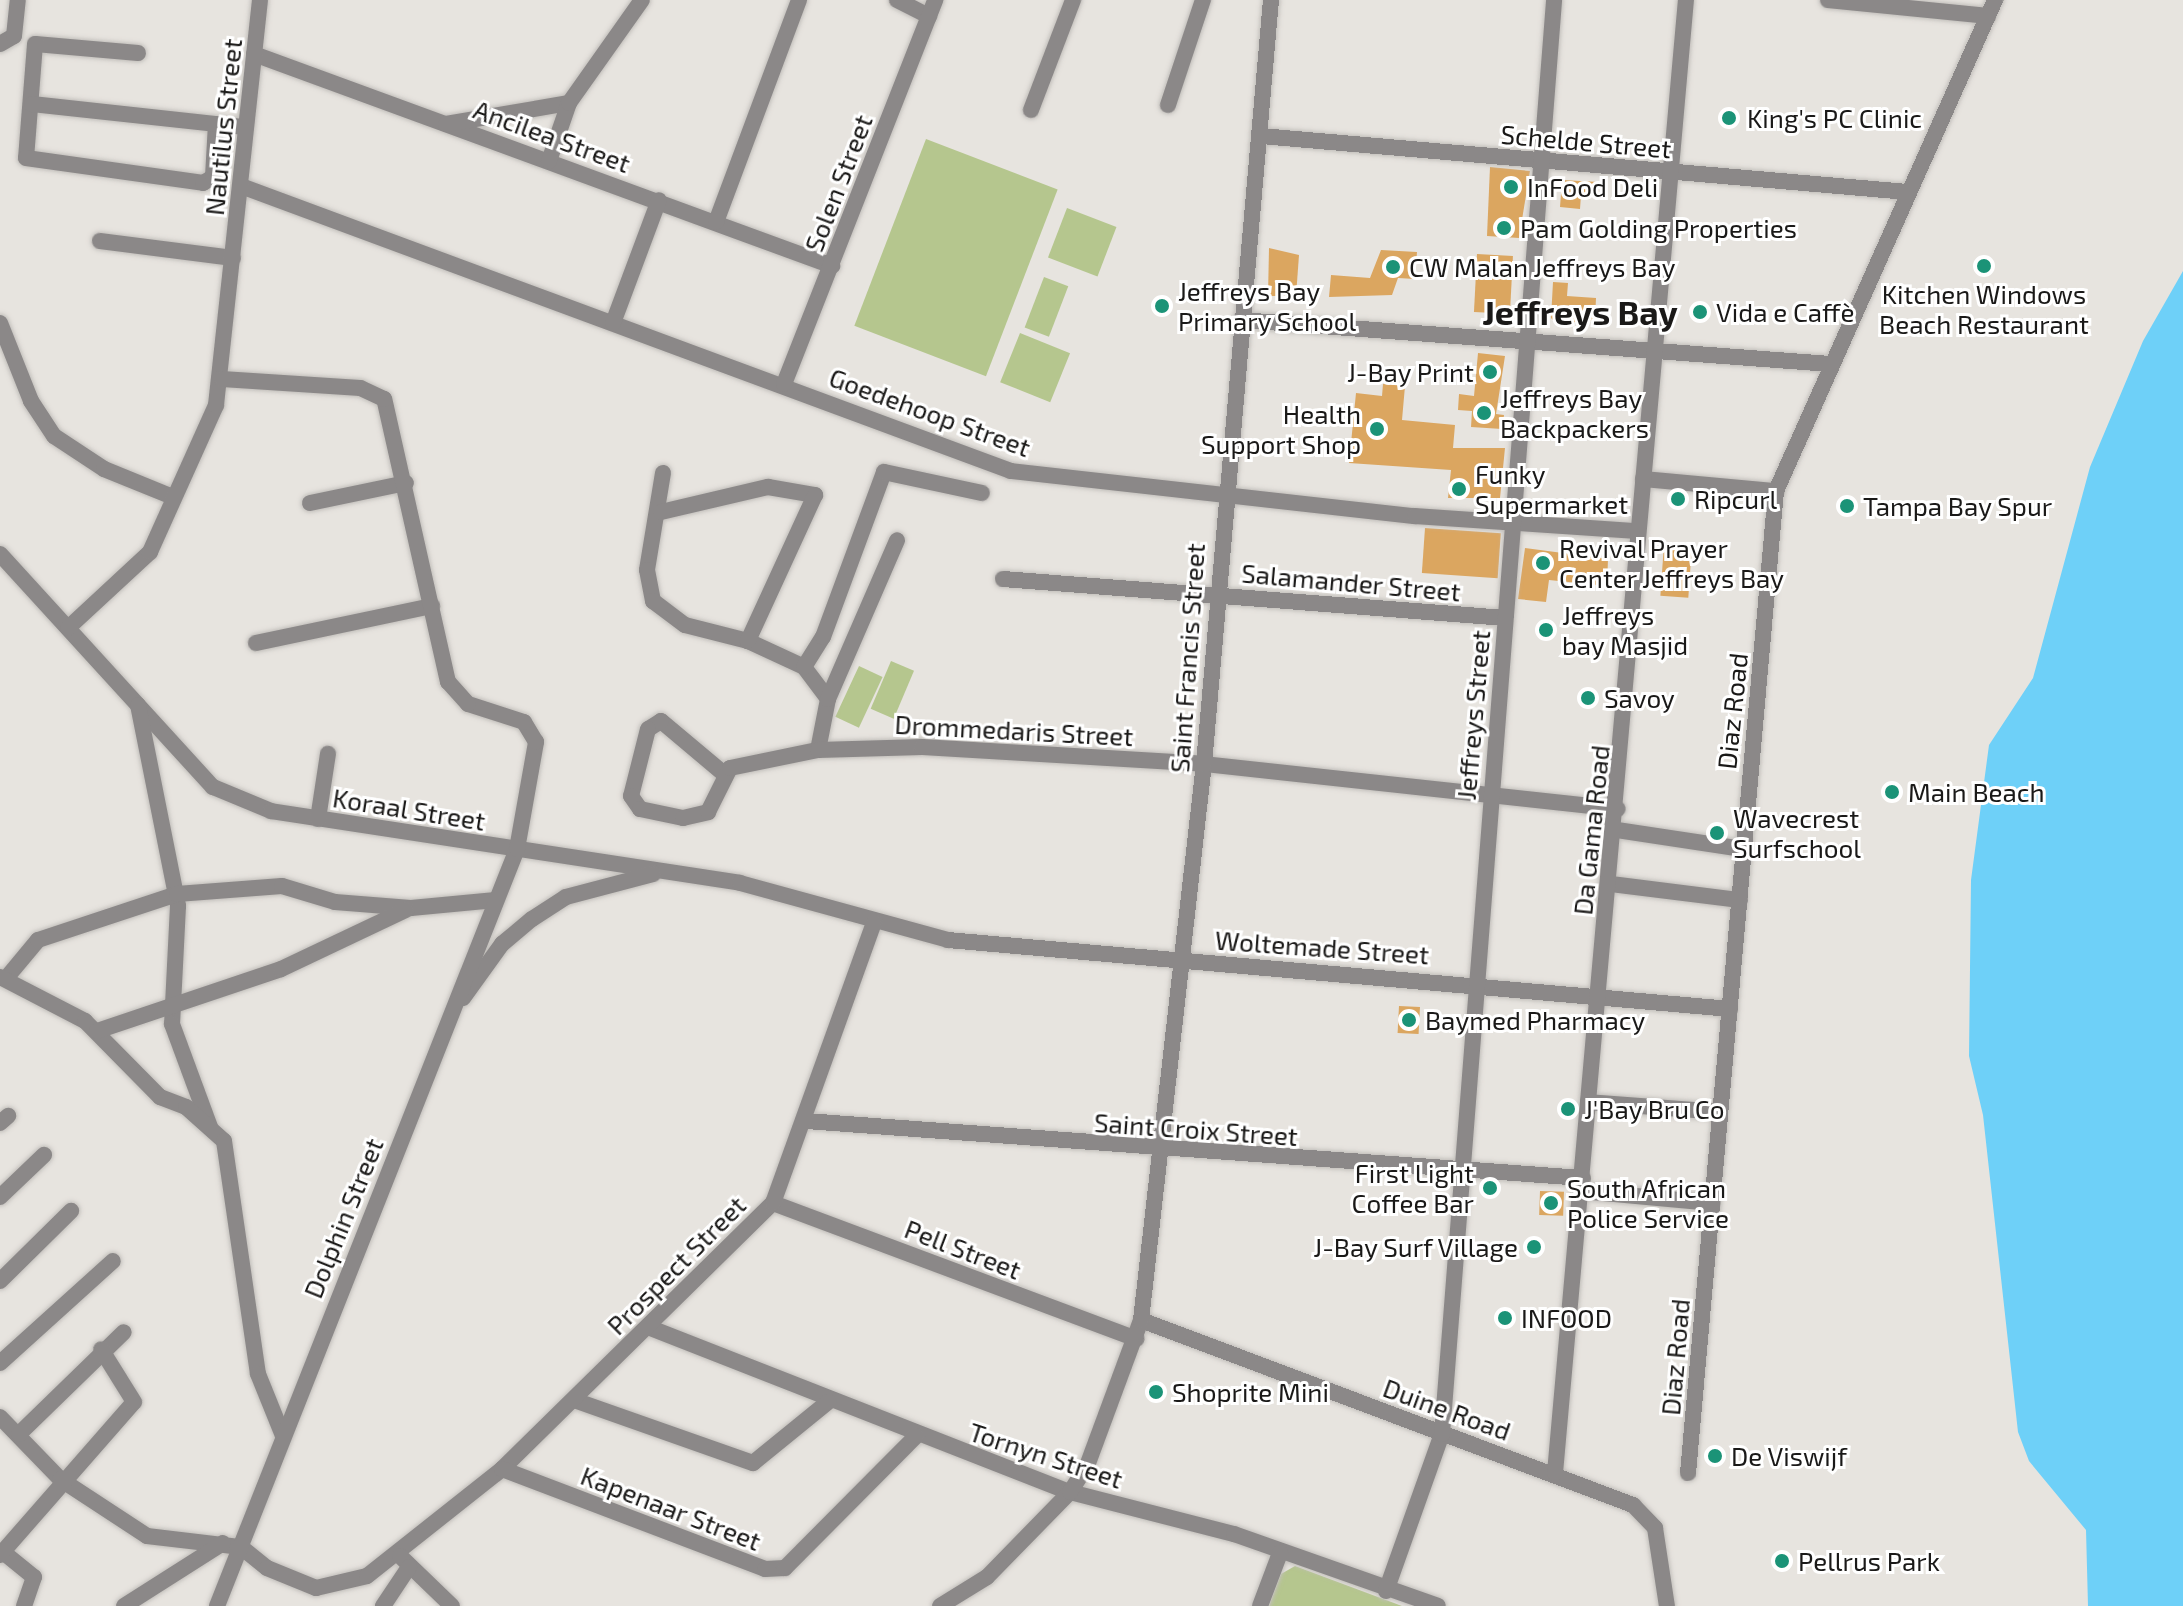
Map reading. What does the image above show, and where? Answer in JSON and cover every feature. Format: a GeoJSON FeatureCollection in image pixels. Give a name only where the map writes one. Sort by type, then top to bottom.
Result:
{"type":"FeatureCollection","features":[{"type":"Feature","properties":{"kind":"street"},"geometry":{"type":"LineString","coordinates":[[0,44],[14,36],[18,0]]}},
{"type":"Feature","properties":{"kind":"street","name":"Nautilus Street"},"geometry":{"type":"LineString","coordinates":[[68,628],[135,571],[173,497],[222,379],[260,0]]}},
{"type":"Feature","properties":{"kind":"street"},"geometry":{"type":"LineString","coordinates":[[549,161],[569,103],[625,33],[642,0]]}},
{"type":"Feature","properties":{"kind":"street"},"geometry":{"type":"LineString","coordinates":[[716,222],[799,0]]}},
{"type":"Feature","properties":{"kind":"street"},"geometry":{"type":"LineString","coordinates":[[897,0],[932,8]]}},
{"type":"Feature","properties":{"kind":"street"},"geometry":{"type":"LineString","coordinates":[[1031,110],[1073,0]]}},
{"type":"Feature","properties":{"kind":"street"},"geometry":{"type":"LineString","coordinates":[[1168,105],[1203,0]]}},
{"type":"Feature","properties":{"kind":"street","name":"Saint Francis Street"},"geometry":{"type":"LineString","coordinates":[[1070,1492],[1136,1339],[1141,1320],[1204,764],[1223,496],[1261,136],[1271,0]]}},
{"type":"Feature","properties":{"kind":"street","name":"Jeffreys Street"},"geometry":{"type":"LineString","coordinates":[[1386,1591],[1442,1434],[1460,1169],[1554,0]]}},
{"type":"Feature","properties":{"kind":"street","name":"Da Gama Road"},"geometry":{"type":"LineString","coordinates":[[1555,1473],[1597,996],[1617,830],[1636,531],[1686,0]]}},
{"type":"Feature","properties":{"kind":"street"},"geometry":{"type":"LineString","coordinates":[[1828,0],[1904,3],[1988,16]]}},
{"type":"Feature","properties":{"kind":"street","name":"Diaz Road"},"geometry":{"type":"LineString","coordinates":[[1688,1473],[1776,491],[1830,364],[1995,0]]}},
{"type":"Feature","properties":{"kind":"street","name":"Solen Street"},"geometry":{"type":"LineString","coordinates":[[784,384],[932,8]]}},
{"type":"Feature","properties":{"kind":"street"},"geometry":{"type":"LineString","coordinates":[[138,53],[39,42],[27,74],[32,104],[30,162],[203,183],[213,177],[216,124]]}},
{"type":"Feature","properties":{"kind":"street","name":"Ancilea Street"},"geometry":{"type":"LineString","coordinates":[[254,54],[832,266]]}},
{"type":"Feature","properties":{"kind":"street"},"geometry":{"type":"LineString","coordinates":[[446,124],[569,103]]}},
{"type":"Feature","properties":{"kind":"street"},"geometry":{"type":"LineString","coordinates":[[32,104],[245,127]]}},
{"type":"Feature","properties":{"kind":"street","name":"Schelde Street"},"geometry":{"type":"LineString","coordinates":[[1261,136],[1908,192]]}},
{"type":"Feature","properties":{"kind":"street","name":"Goedehoop Street"},"geometry":{"type":"LineString","coordinates":[[241,186],[784,384],[1011,471],[1223,496],[1636,531]]}},
{"type":"Feature","properties":{"kind":"street"},"geometry":{"type":"LineString","coordinates":[[613,323],[659,200]]}},
{"type":"Feature","properties":{"kind":"street"},"geometry":{"type":"LineString","coordinates":[[100,241],[233,258]]}},
{"type":"Feature","properties":{"kind":"street"},"geometry":{"type":"LineString","coordinates":[[1241,320],[1830,364]]}},
{"type":"Feature","properties":{"kind":"street"},"geometry":{"type":"LineString","coordinates":[[0,323],[31,401],[54,436],[104,469],[173,497]]}},
{"type":"Feature","properties":{"kind":"street"},"geometry":{"type":"LineString","coordinates":[[222,379],[372,391],[390,409],[432,606],[256,643]]}},
{"type":"Feature","properties":{"kind":"street"},"geometry":{"type":"LineString","coordinates":[[804,667],[823,637],[884,472],[982,493]]}},
{"type":"Feature","properties":{"kind":"street"},"geometry":{"type":"LineString","coordinates":[[663,473],[661,512],[647,570],[653,601],[685,625],[748,641],[804,667],[828,699]]}},
{"type":"Feature","properties":{"kind":"street"},"geometry":{"type":"LineString","coordinates":[[1643,479],[1776,491]]}},
{"type":"Feature","properties":{"kind":"street"},"geometry":{"type":"LineString","coordinates":[[310,503],[406,483]]}},
{"type":"Feature","properties":{"kind":"street"},"geometry":{"type":"LineString","coordinates":[[661,512],[768,487],[815,495],[748,641]]}},
{"type":"Feature","properties":{"kind":"street"},"geometry":{"type":"LineString","coordinates":[[818,750],[828,699],[897,540]]}},
{"type":"Feature","properties":{"kind":"street","name":"Koraal Street"},"geometry":{"type":"LineString","coordinates":[[2,560],[213,787],[271,811],[671,871],[910,934]]}},
{"type":"Feature","properties":{"kind":"street","name":"Salamander Street"},"geometry":{"type":"LineString","coordinates":[[1003,579],[1505,618]]}},
{"type":"Feature","properties":{"kind":"street","name":"Dolphin Street"},"geometry":{"type":"LineString","coordinates":[[217,1606],[517,849],[532,731],[512,715],[458,697],[448,682],[432,606]]}},
{"type":"Feature","properties":{"kind":"street"},"geometry":{"type":"LineString","coordinates":[[138,705],[177,894],[172,1024],[210,1127],[229,1161],[258,1374],[283,1436]]}},
{"type":"Feature","properties":{"kind":"street"},"geometry":{"type":"LineString","coordinates":[[661,721],[707,753],[723,773],[708,812],[683,818],[640,809],[631,796],[648,729],[661,721]]}},
{"type":"Feature","properties":{"kind":"street","name":"Drommedaris Street"},"geometry":{"type":"LineString","coordinates":[[723,773],[818,750],[922,747],[1204,764],[1490,799],[1618,809]]}},
{"type":"Feature","properties":{"kind":"street"},"geometry":{"type":"LineString","coordinates":[[318,819],[328,754]]}},
{"type":"Feature","properties":{"kind":"street"},"geometry":{"type":"LineString","coordinates":[[1617,830],[1743,849]]}},
{"type":"Feature","properties":{"kind":"street"},"geometry":{"type":"LineString","coordinates":[[449,1017],[502,944],[532,919],[566,897],[671,871]]}},
{"type":"Feature","properties":{"kind":"street"},"geometry":{"type":"LineString","coordinates":[[1611,884],[1740,900]]}},
{"type":"Feature","properties":{"kind":"street"},"geometry":{"type":"LineString","coordinates":[[210,1127],[160,1097],[97,1031],[4,976],[38,940],[177,894],[282,886],[335,902],[411,908],[496,900]]}},
{"type":"Feature","properties":{"kind":"street"},"geometry":{"type":"LineString","coordinates":[[97,1031],[172,1003],[281,969],[411,908]]}},
{"type":"Feature","properties":{"kind":"street","name":"Prospect Street"},"geometry":{"type":"LineString","coordinates":[[405,1561],[574,1400],[773,1203],[806,1121],[874,923]]}},
{"type":"Feature","properties":{"kind":"street","name":"Woltemade Street"},"geometry":{"type":"LineString","coordinates":[[910,934],[1475,983],[1730,1009]]}},
{"type":"Feature","properties":{"kind":"street"},"geometry":{"type":"LineString","coordinates":[[1588,1102],[1720,1112]]}},
{"type":"Feature","properties":{"kind":"street","name":"Saint Croix Street"},"geometry":{"type":"LineString","coordinates":[[806,1121],[1161,1152],[1460,1169],[1712,1203]]}},
{"type":"Feature","properties":{"kind":"street"},"geometry":{"type":"LineString","coordinates":[[0,1197],[44,1155]]}},
{"type":"Feature","properties":{"kind":"street","name":"Pell Street"},"geometry":{"type":"LineString","coordinates":[[773,1203],[1136,1339]]}},
{"type":"Feature","properties":{"kind":"street"},"geometry":{"type":"LineString","coordinates":[[0,1281],[71,1211]]}},
{"type":"Feature","properties":{"kind":"street"},"geometry":{"type":"LineString","coordinates":[[0,1363],[113,1261]]}},
{"type":"Feature","properties":{"kind":"street","name":"Duine Road"},"geometry":{"type":"LineString","coordinates":[[1141,1320],[1442,1434],[1555,1473],[1633,1505],[1655,1528],[1667,1606]]}},
{"type":"Feature","properties":{"kind":"street","name":"Tornyn Street"},"geometry":{"type":"LineString","coordinates":[[648,1327],[828,1402],[1070,1492],[1280,1553],[1438,1606]]}},
{"type":"Feature","properties":{"kind":"street"},"geometry":{"type":"LineString","coordinates":[[19,1434],[101,1349],[124,1332]]}},
{"type":"Feature","properties":{"kind":"street"},"geometry":{"type":"LineString","coordinates":[[24,1606],[34,1577],[2,1553],[36,1521],[60,1479],[134,1402],[101,1349]]}},
{"type":"Feature","properties":{"kind":"street"},"geometry":{"type":"LineString","coordinates":[[574,1400],[753,1463],[828,1402]]}},
{"type":"Feature","properties":{"kind":"street"},"geometry":{"type":"LineString","coordinates":[[0,1417],[60,1479],[147,1536],[241,1547],[267,1568],[316,1588],[367,1576],[405,1561]]}},
{"type":"Feature","properties":{"kind":"street","name":"Kapenaar Street"},"geometry":{"type":"LineString","coordinates":[[502,1469],[765,1569],[785,1568],[916,1436]]}},
{"type":"Feature","properties":{"kind":"street"},"geometry":{"type":"LineString","coordinates":[[940,1606],[968,1600],[1070,1492]]}},
{"type":"Feature","properties":{"kind":"street"},"geometry":{"type":"LineString","coordinates":[[124,1606],[223,1543]]}},
{"type":"Feature","properties":{"kind":"street"},"geometry":{"type":"LineString","coordinates":[[1260,1606],[1280,1553]]}},
{"type":"Feature","properties":{"kind":"street"},"geometry":{"type":"LineString","coordinates":[[379,1605],[405,1561]]}},
{"type":"Feature","properties":{"kind":"street"},"geometry":{"type":"LineString","coordinates":[[405,1561],[452,1606]]}},
{"type":"Feature","properties":{"kind":"green space"},"geometry":{"type":"Polygon","coordinates":[[[926,139],[1058,190],[986,376],[854,326],[926,139]]]}},
{"type":"Feature","properties":{"kind":"green space"},"geometry":{"type":"Polygon","coordinates":[[[1067,208],[1116,227],[1097,276],[1048,257],[1067,208]]]}},
{"type":"Feature","properties":{"kind":"green space"},"geometry":{"type":"Polygon","coordinates":[[[1044,277],[1068,286],[1049,337],[1025,327],[1044,277]]]}},
{"type":"Feature","properties":{"kind":"green space"},"geometry":{"type":"Polygon","coordinates":[[[1020,333],[1070,353],[1050,402],[1000,382],[1020,333]]]}},
{"type":"Feature","properties":{"kind":"green space"},"geometry":{"type":"Polygon","coordinates":[[[891,661],[914,671],[894,719],[871,709],[891,661]]]}},
{"type":"Feature","properties":{"kind":"green space"},"geometry":{"type":"Polygon","coordinates":[[[859,666],[883,677],[859,728],[835,717],[859,666]]]}},
{"type":"Feature","properties":{"kind":"green space"},"geometry":{"type":"Polygon","coordinates":[[[1295,1566],[1402,1606],[1269,1606],[1281,1574],[1295,1566]]]}},
{"type":"Feature","properties":{"kind":"water"},"geometry":{"type":"Polygon","coordinates":[[[2183,271],[2183,1606],[2088,1606],[2086,1530],[2029,1461],[2018,1432],[1983,1115],[1969,1056],[1971,880],[1989,745],[2033,678],[2090,467],[2143,341],[2183,271]]]}},
{"type":"Feature","properties":{"kind":"building"},"geometry":{"type":"Polygon","coordinates":[[[1490,167],[1530,171],[1519,238],[1487,236],[1490,167]]]}},
{"type":"Feature","properties":{"kind":"building"},"geometry":{"type":"Polygon","coordinates":[[[1562,180],[1599,182],[1598,196],[1581,195],[1580,209],[1560,207],[1562,180]]]}},
{"type":"Feature","properties":{"kind":"building"},"geometry":{"type":"Polygon","coordinates":[[[1269,248],[1299,255],[1296,296],[1268,296],[1269,248]]]}},
{"type":"Feature","properties":{"kind":"building","name":"CW Malan Jeffreys Bay"},"geometry":{"type":"Polygon","coordinates":[[[1381,250],[1417,252],[1415,279],[1398,278],[1392,295],[1329,297],[1331,275],[1370,278],[1381,250]]]}},
{"type":"Feature","properties":{"kind":"building"},"geometry":{"type":"Polygon","coordinates":[[[1477,254],[1513,256],[1510,314],[1474,312],[1477,254]]]}},
{"type":"Feature","properties":{"kind":"building"},"geometry":{"type":"Polygon","coordinates":[[[1553,282],[1568,283],[1567,296],[1596,298],[1595,320],[1557,324],[1551,318],[1553,282]]]}},
{"type":"Feature","properties":{"kind":"building"},"geometry":{"type":"Polygon","coordinates":[[[1478,353],[1505,356],[1496,414],[1504,415],[1502,429],[1471,427],[1472,411],[1458,410],[1459,394],[1474,396],[1478,353]]]}},
{"type":"Feature","properties":{"kind":"building"},"geometry":{"type":"Polygon","coordinates":[[[1383,384],[1405,386],[1402,420],[1455,425],[1453,448],[1505,448],[1500,498],[1448,498],[1451,470],[1349,463],[1356,393],[1382,396],[1383,384]]]}},
{"type":"Feature","properties":{"kind":"building"},"geometry":{"type":"Polygon","coordinates":[[[1425,528],[1501,533],[1498,578],[1422,573],[1425,528]]]}},
{"type":"Feature","properties":{"kind":"building"},"geometry":{"type":"Polygon","coordinates":[[[1664,544],[1692,546],[1688,598],[1660,596],[1664,544]]]}},
{"type":"Feature","properties":{"kind":"building"},"geometry":{"type":"Polygon","coordinates":[[[1525,548],[1608,559],[1607,586],[1549,580],[1546,602],[1518,599],[1525,548]]]}},
{"type":"Feature","properties":{"kind":"building","name":"Baymed Pharmacy"},"geometry":{"type":"Polygon","coordinates":[[[1399,1006],[1420,1007],[1419,1034],[1398,1033],[1399,1006]]]}},
{"type":"Feature","properties":{"kind":"building","name":"South African Police Service"},"geometry":{"type":"Polygon","coordinates":[[[1540,1191],[1564,1192],[1563,1216],[1539,1215],[1540,1191]]]}},
{"type":"Feature","properties":{"kind":"place","name":"King's PC Clinic"},"geometry":{"type":"Point","coordinates":[1729,118]}},
{"type":"Feature","properties":{"kind":"place","name":"InFood Deli"},"geometry":{"type":"Point","coordinates":[1511,187]}},
{"type":"Feature","properties":{"kind":"place","name":"Pam Golding Properties"},"geometry":{"type":"Point","coordinates":[1504,228]}},
{"type":"Feature","properties":{"kind":"place","name":"Kitchen Windows Beach Restaurant"},"geometry":{"type":"Point","coordinates":[1984,266]}},
{"type":"Feature","properties":{"kind":"place","name":"CW Malan Jeffreys Bay"},"geometry":{"type":"Point","coordinates":[1393,267]}},
{"type":"Feature","properties":{"kind":"place","name":"Jeffreys Bay Primary School"},"geometry":{"type":"Point","coordinates":[1162,306]}},
{"type":"Feature","properties":{"kind":"place","name":"Vida e Caffè"},"geometry":{"type":"Point","coordinates":[1700,312]}},
{"type":"Feature","properties":{"kind":"place","name":"J-Bay Print"},"geometry":{"type":"Point","coordinates":[1490,372]}},
{"type":"Feature","properties":{"kind":"place","name":"Jeffreys Bay Backpackers"},"geometry":{"type":"Point","coordinates":[1484,413]}},
{"type":"Feature","properties":{"kind":"place","name":"Health Support Shop"},"geometry":{"type":"Point","coordinates":[1377,429]}},
{"type":"Feature","properties":{"kind":"place","name":"Funky Supermarket"},"geometry":{"type":"Point","coordinates":[1459,489]}},
{"type":"Feature","properties":{"kind":"place","name":"Ripcurl"},"geometry":{"type":"Point","coordinates":[1678,499]}},
{"type":"Feature","properties":{"kind":"place","name":"Tampa Bay Spur"},"geometry":{"type":"Point","coordinates":[1847,506]}},
{"type":"Feature","properties":{"kind":"place","name":"Revival Prayer Center Jeffreys Bay"},"geometry":{"type":"Point","coordinates":[1543,563]}},
{"type":"Feature","properties":{"kind":"place","name":"Jeffreys bay Masjid"},"geometry":{"type":"Point","coordinates":[1546,630]}},
{"type":"Feature","properties":{"kind":"place","name":"Savoy"},"geometry":{"type":"Point","coordinates":[1588,698]}},
{"type":"Feature","properties":{"kind":"place","name":"Main Beach"},"geometry":{"type":"Point","coordinates":[1892,792]}},
{"type":"Feature","properties":{"kind":"place","name":"Wavecrest Surfschool"},"geometry":{"type":"Point","coordinates":[1717,833]}},
{"type":"Feature","properties":{"kind":"place","name":"Baymed Pharmacy"},"geometry":{"type":"Point","coordinates":[1409,1020]}},
{"type":"Feature","properties":{"kind":"place","name":"J'Bay Bru Co"},"geometry":{"type":"Point","coordinates":[1568,1109]}},
{"type":"Feature","properties":{"kind":"place","name":"First Light Coffee Bar"},"geometry":{"type":"Point","coordinates":[1490,1188]}},
{"type":"Feature","properties":{"kind":"place","name":"South African Police Service"},"geometry":{"type":"Point","coordinates":[1551,1203]}},
{"type":"Feature","properties":{"kind":"place","name":"J-Bay Surf Village"},"geometry":{"type":"Point","coordinates":[1534,1247]}},
{"type":"Feature","properties":{"kind":"place","name":"INFOOD"},"geometry":{"type":"Point","coordinates":[1505,1318]}},
{"type":"Feature","properties":{"kind":"place","name":"Shoprite Mini"},"geometry":{"type":"Point","coordinates":[1156,1392]}},
{"type":"Feature","properties":{"kind":"place","name":"De Viswijf"},"geometry":{"type":"Point","coordinates":[1715,1456]}},
{"type":"Feature","properties":{"kind":"place","name":"Pellrus Park"},"geometry":{"type":"Point","coordinates":[1782,1561]}},
{"type":"Feature","properties":{"kind":"district","name":"Jeffreys Bay"},"geometry":{"type":"Point","coordinates":[1580,312]}}]}
